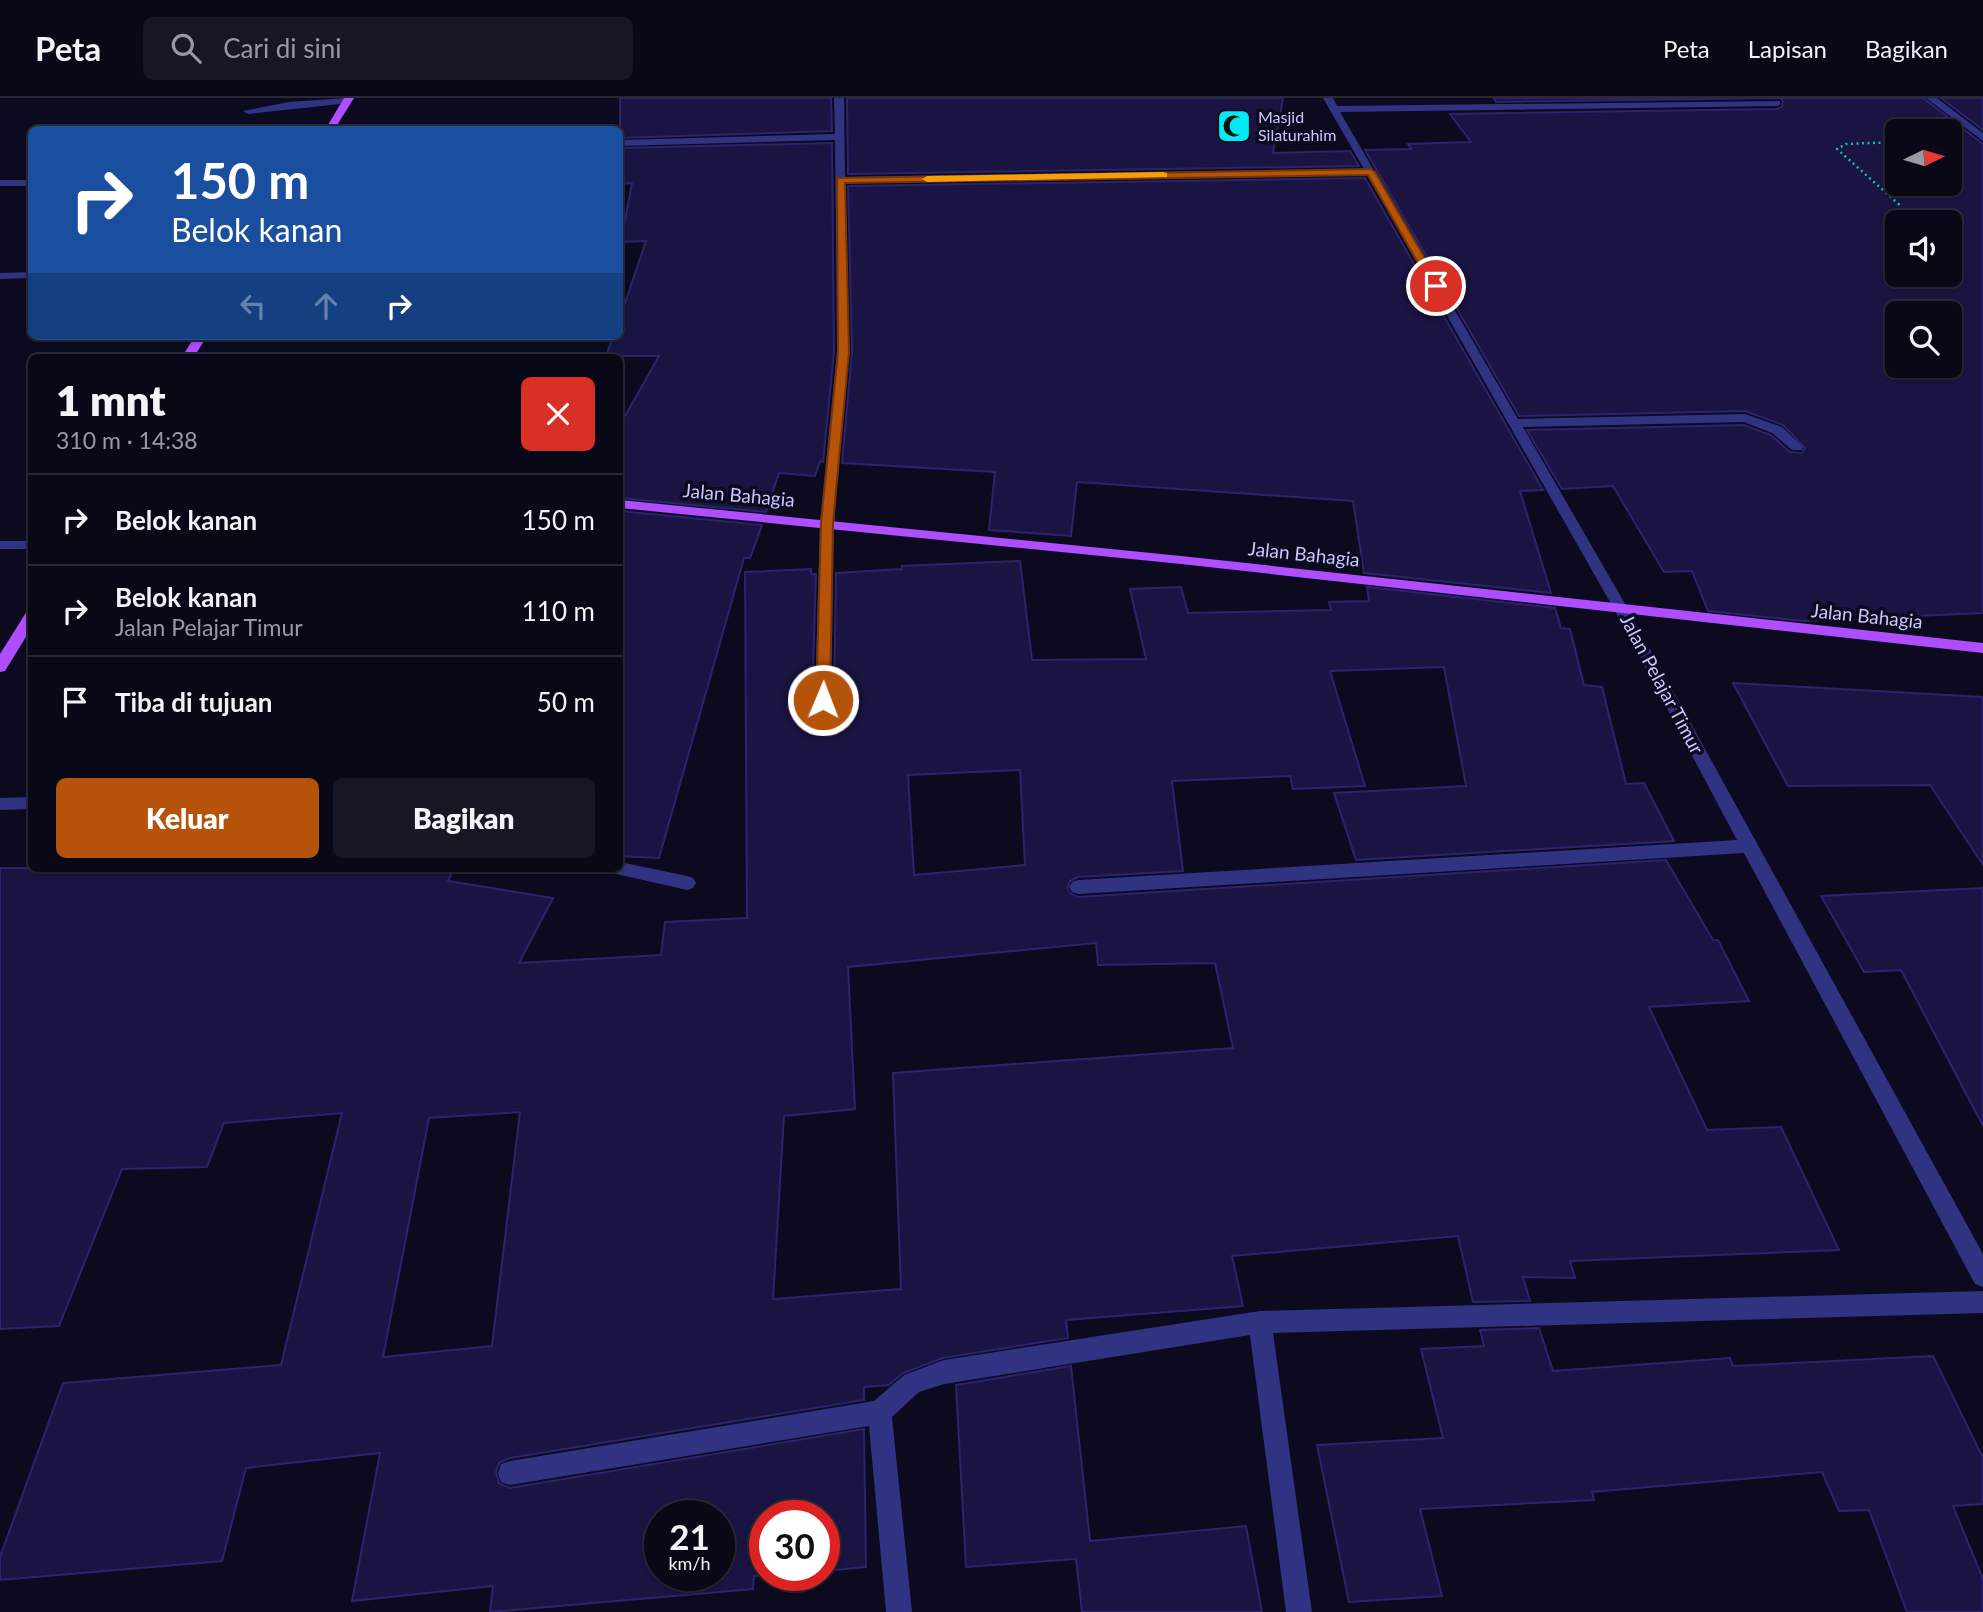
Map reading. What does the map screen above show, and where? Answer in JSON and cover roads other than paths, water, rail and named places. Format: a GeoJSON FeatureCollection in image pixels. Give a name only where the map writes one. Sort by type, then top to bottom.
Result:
{"type":"FeatureCollection","features":[{"type":"Feature","properties":{"kind":"main road"},"geometry":{"type":"LineString","coordinates":[[332,126],[348,100]]}},
{"type":"Feature","properties":{"kind":"main road","name":"Jalan Bahagia"},"geometry":{"type":"LineString","coordinates":[[623,504],[827,523],[1983,648]]}},
{"type":"Feature","properties":{"kind":"main road"},"geometry":{"type":"LineString","coordinates":[[0,667],[28,621]]}},
{"type":"Feature","properties":{"kind":"street"},"geometry":{"type":"LineString","coordinates":[[823,700],[827,523],[843,352],[839,98]]}},
{"type":"Feature","properties":{"kind":"street"},"geometry":{"type":"LineString","coordinates":[[1931,98],[1983,138]]}},
{"type":"Feature","properties":{"kind":"street"},"geometry":{"type":"LineString","coordinates":[[248,111],[348,100]]}},
{"type":"Feature","properties":{"kind":"street"},"geometry":{"type":"LineString","coordinates":[[1331,104],[1777,103]]}},
{"type":"Feature","properties":{"kind":"street","name":"Jalan Pelajar Timur"},"geometry":{"type":"LineString","coordinates":[[1331,104],[1621,609],[1983,1276]]}},
{"type":"Feature","properties":{"kind":"street"},"geometry":{"type":"LineString","coordinates":[[623,144],[839,137]]}},
{"type":"Feature","properties":{"kind":"street"},"geometry":{"type":"LineString","coordinates":[[840,180],[1371,172]]}},
{"type":"Feature","properties":{"kind":"street"},"geometry":{"type":"LineString","coordinates":[[0,183],[28,183]]}},
{"type":"Feature","properties":{"kind":"street"},"geometry":{"type":"LineString","coordinates":[[0,276],[28,275]]}},
{"type":"Feature","properties":{"kind":"street"},"geometry":{"type":"LineString","coordinates":[[1515,423],[1745,418],[1777,430],[1797,447]]}},
{"type":"Feature","properties":{"kind":"street"},"geometry":{"type":"LineString","coordinates":[[0,545],[28,545]]}},
{"type":"Feature","properties":{"kind":"street"},"geometry":{"type":"LineString","coordinates":[[0,804],[28,803]]}},
{"type":"Feature","properties":{"kind":"street"},"geometry":{"type":"LineString","coordinates":[[1078,887],[1750,846]]}},
{"type":"Feature","properties":{"kind":"street"},"geometry":{"type":"LineString","coordinates":[[623,869],[687,883]]}},
{"type":"Feature","properties":{"kind":"street"},"geometry":{"type":"LineString","coordinates":[[510,1472],[880,1412],[912,1383],[944,1372],[1261,1322],[1983,1302]]}},
{"type":"Feature","properties":{"kind":"street"},"geometry":{"type":"LineString","coordinates":[[1261,1322],[1299,1612]]}},
{"type":"Feature","properties":{"kind":"street"},"geometry":{"type":"LineString","coordinates":[[880,1412],[899,1612]]}},
{"type":"Feature","properties":{"kind":"place","name":"Masjid Silaturahim"},"geometry":{"type":"Point","coordinates":[1234,126]}}]}
